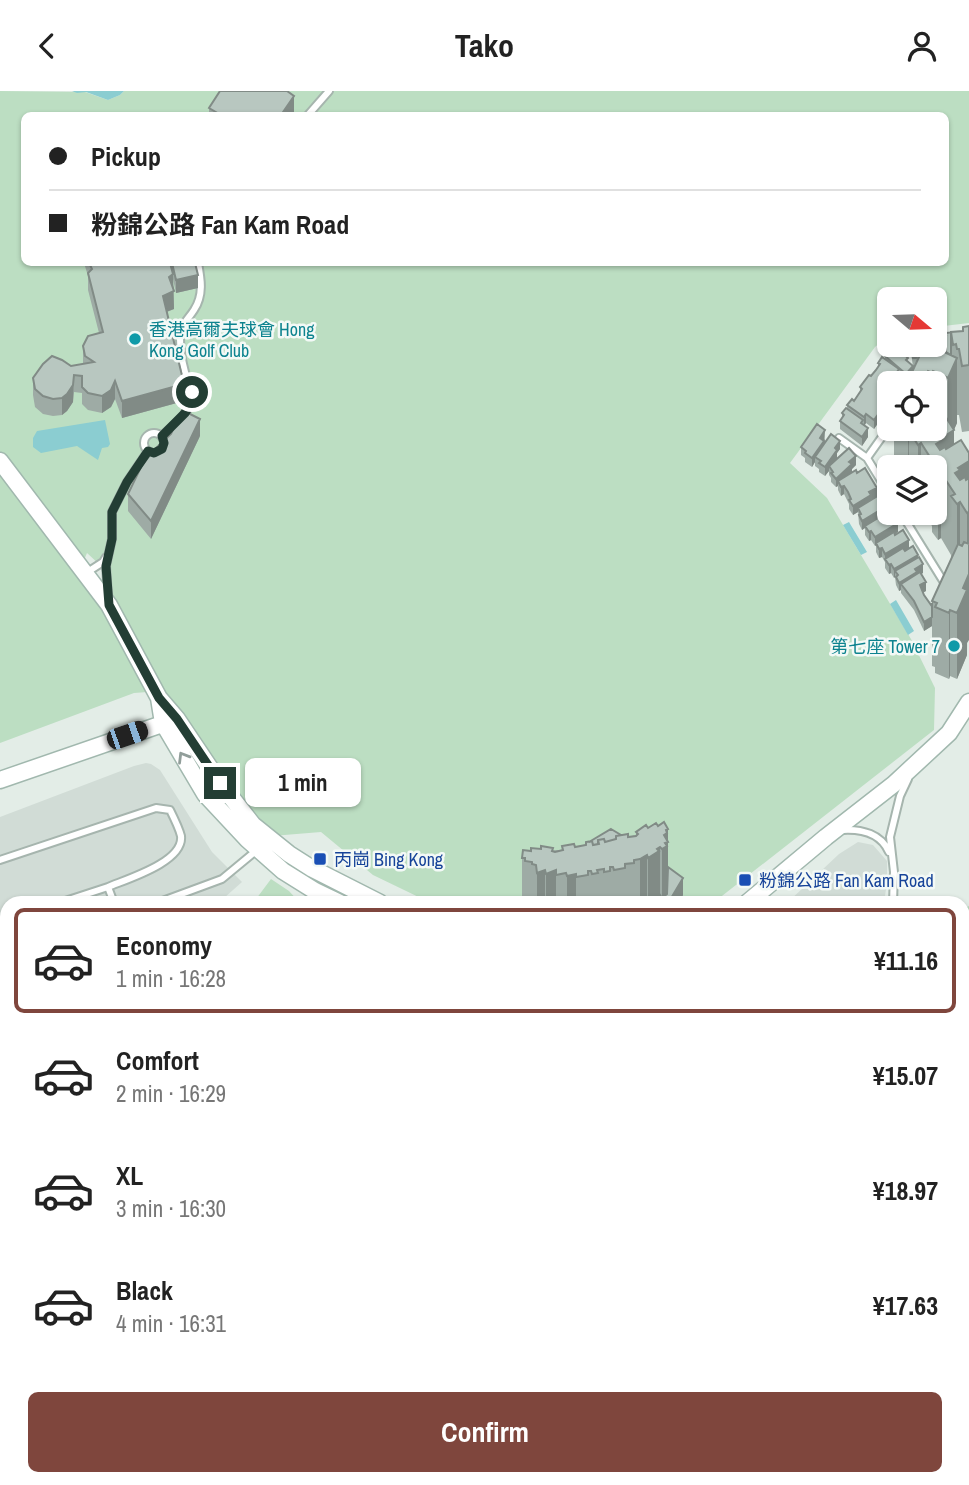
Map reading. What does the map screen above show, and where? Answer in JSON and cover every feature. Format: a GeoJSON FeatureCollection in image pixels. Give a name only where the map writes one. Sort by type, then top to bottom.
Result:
{"type":"FeatureCollection","features":[{"type":"Feature","properties":{"kind":"main road"},"geometry":{"type":"LineString","coordinates":[[0,461],[109,605],[170,721],[253,825],[283,871],[325,896]]}},
{"type":"Feature","properties":{"kind":"main road"},"geometry":{"type":"LineString","coordinates":[[763,896],[833,831],[894,784],[964,721],[969,702]]}},
{"type":"Feature","properties":{"kind":"main road"},"geometry":{"type":"LineString","coordinates":[[0,780],[170,721]]}},
{"type":"Feature","properties":{"kind":"main road"},"geometry":{"type":"LineString","coordinates":[[263,844],[289,854],[366,896]]}},
{"type":"Feature","properties":{"kind":"lane"},"geometry":{"type":"LineString","coordinates":[[311,112],[329,91]]}},
{"type":"Feature","properties":{"kind":"lane"},"geometry":{"type":"LineString","coordinates":[[162,436],[190,405],[192,392],[181,355],[180,335],[185,320],[194,311],[200,298],[202,284],[199,266]]}},
{"type":"Feature","properties":{"kind":"lane"},"geometry":{"type":"LineString","coordinates":[[156,433],[162,436],[162,449],[154,453],[148,451],[144,442],[146,436],[156,433]]}},
{"type":"Feature","properties":{"kind":"lane"},"geometry":{"type":"LineString","coordinates":[[839,438],[867,458],[877,474]]}},
{"type":"Feature","properties":{"kind":"lane"},"geometry":{"type":"LineString","coordinates":[[867,458],[879,441]]}},
{"type":"Feature","properties":{"kind":"lane"},"geometry":{"type":"LineString","coordinates":[[109,605],[106,575],[112,539],[112,512],[127,482],[148,451]]}},
{"type":"Feature","properties":{"kind":"lane"},"geometry":{"type":"LineString","coordinates":[[908,525],[949,590]]}},
{"type":"Feature","properties":{"kind":"lane"},"geometry":{"type":"LineString","coordinates":[[86,573],[103,562],[108,553]]}},
{"type":"Feature","properties":{"kind":"lane"},"geometry":{"type":"LineString","coordinates":[[893,896],[890,837],[900,796],[915,765]]}},
{"type":"Feature","properties":{"kind":"lane"},"geometry":{"type":"LineString","coordinates":[[0,860],[156,808],[170,810],[181,838],[178,851],[167,860],[108,887],[80,896]]}},
{"type":"Feature","properties":{"kind":"lane"},"geometry":{"type":"LineString","coordinates":[[833,831],[857,829],[867,832],[886,843],[892,857]]}},
{"type":"Feature","properties":{"kind":"lane"},"geometry":{"type":"LineString","coordinates":[[177,896],[222,879],[263,844]]}},
{"type":"Feature","properties":{"kind":"lane"},"geometry":{"type":"LineString","coordinates":[[108,887],[111,896]]}},
{"type":"Feature","properties":{"kind":"shaded area"},"geometry":{"type":"Polygon","coordinates":[[[146,763],[160,770],[212,852],[242,882],[226,896],[0,896],[0,817],[146,763]]]}},
{"type":"Feature","properties":{"kind":"shaded area"},"geometry":{"type":"Polygon","coordinates":[[[858,842],[873,845],[887,861],[885,896],[794,896],[839,854],[858,842]]]}},
{"type":"Feature","properties":{"kind":"green space"},"geometry":{"type":"Polygon","coordinates":[[[0,91],[85,92],[108,100],[124,91],[969,91],[969,323],[947,326],[947,287],[877,287],[877,345],[790,463],[827,498],[911,639],[935,688],[934,730],[722,896],[671,896],[611,846],[527,896],[416,896],[373,875],[321,832],[272,836],[222,781],[161,691],[134,693],[0,743],[0,91]],[[87,553],[81,567],[104,603],[111,581],[101,566],[87,553]]]}},
{"type":"Feature","properties":{"kind":"green space"},"geometry":{"type":"Polygon","coordinates":[[[271,879],[294,896],[258,896],[271,879]]]}},
{"type":"Feature","properties":{"kind":"water"},"geometry":{"type":"Polygon","coordinates":[[[72,91],[124,91],[108,100],[86,92],[72,91]]]}},
{"type":"Feature","properties":{"kind":"water"},"geometry":{"type":"Polygon","coordinates":[[[105,420],[110,444],[102,448],[98,460],[77,446],[41,453],[33,447],[33,438],[37,431],[105,420]]]}},
{"type":"Feature","properties":{"kind":"water"},"geometry":{"type":"Polygon","coordinates":[[[849,522],[867,552],[861,555],[843,525],[849,522]]]}},
{"type":"Feature","properties":{"kind":"water"},"geometry":{"type":"Polygon","coordinates":[[[896,600],[914,631],[908,635],[890,604],[896,600]]]}},
{"type":"Feature","properties":{"kind":"building"},"geometry":{"type":"Polygon","coordinates":[[[220,91],[287,91],[294,96],[283,112],[216,112],[209,108],[220,91]]]}},
{"type":"Feature","properties":{"kind":"building","name":"香港高爾夫球會 Hong Kong Golf Club"},"geometry":{"type":"Polygon","coordinates":[[[90,266],[171,266],[173,274],[169,277],[174,291],[163,296],[184,384],[122,401],[115,381],[111,390],[102,396],[88,393],[82,387],[82,376],[74,375],[73,385],[62,398],[43,396],[35,389],[33,378],[52,356],[71,366],[94,362],[85,356],[83,346],[88,336],[103,332],[88,273],[92,269],[90,266]]]}},
{"type":"Feature","properties":{"kind":"building"},"geometry":{"type":"Polygon","coordinates":[[[173,266],[196,266],[198,275],[176,280],[173,266]]]}},
{"type":"Feature","properties":{"kind":"building"},"geometry":{"type":"Polygon","coordinates":[[[969,326],[969,365],[962,366],[959,349],[956,344],[953,345],[951,332],[963,331],[963,327],[969,326]]]}},
{"type":"Feature","properties":{"kind":"building"},"geometry":{"type":"Polygon","coordinates":[[[951,332],[951,355],[947,353],[947,333],[951,332]]]}},
{"type":"Feature","properties":{"kind":"building"},"geometry":{"type":"Polygon","coordinates":[[[947,353],[957,358],[948,378],[947,371],[913,371],[919,357],[947,357],[947,353]]]}},
{"type":"Feature","properties":{"kind":"building"},"geometry":{"type":"Polygon","coordinates":[[[882,357],[899,369],[877,371],[877,416],[874,420],[866,414],[864,417],[847,405],[852,399],[854,401],[862,389],[860,387],[876,370],[880,364],[878,363],[882,357]]]}},
{"type":"Feature","properties":{"kind":"building"},"geometry":{"type":"Polygon","coordinates":[[[886,357],[907,357],[906,360],[913,366],[909,371],[902,371],[886,357]]]}},
{"type":"Feature","properties":{"kind":"building"},"geometry":{"type":"Polygon","coordinates":[[[846,408],[863,420],[861,423],[868,428],[862,437],[840,421],[846,408]]]}},
{"type":"Feature","properties":{"kind":"building"},"geometry":{"type":"Polygon","coordinates":[[[182,410],[200,419],[151,521],[128,494],[141,467],[171,434],[182,410]]]}},
{"type":"Feature","properties":{"kind":"building"},"geometry":{"type":"Polygon","coordinates":[[[947,419],[954,430],[947,434],[947,419]]]}},
{"type":"Feature","properties":{"kind":"building"},"geometry":{"type":"Polygon","coordinates":[[[817,424],[825,430],[820,438],[824,441],[812,458],[801,447],[817,424]]]}},
{"type":"Feature","properties":{"kind":"building"},"geometry":{"type":"Polygon","coordinates":[[[831,434],[840,441],[825,467],[815,457],[831,434]]]}},
{"type":"Feature","properties":{"kind":"building"},"geometry":{"type":"Polygon","coordinates":[[[961,440],[969,453],[969,461],[955,473],[960,480],[969,478],[969,512],[951,496],[955,494],[947,482],[947,455],[929,455],[921,443],[918,445],[916,441],[941,441],[936,444],[940,450],[961,440]]]}},
{"type":"Feature","properties":{"kind":"building"},"geometry":{"type":"Polygon","coordinates":[[[849,448],[856,456],[849,462],[852,464],[836,479],[829,466],[849,448]]]}},
{"type":"Feature","properties":{"kind":"building"},"geometry":{"type":"Polygon","coordinates":[[[865,468],[877,488],[853,506],[848,492],[838,481],[856,470],[857,473],[865,468]]]}},
{"type":"Feature","properties":{"kind":"building"},"geometry":{"type":"Polygon","coordinates":[[[877,496],[877,512],[862,521],[858,508],[877,496]]]}},
{"type":"Feature","properties":{"kind":"building"},"geometry":{"type":"Polygon","coordinates":[[[877,519],[877,525],[895,525],[875,537],[865,526],[877,519]]]}},
{"type":"Feature","properties":{"kind":"building"},"geometry":{"type":"Polygon","coordinates":[[[903,530],[909,540],[885,554],[882,548],[879,549],[876,543],[894,532],[895,535],[903,530]]]}},
{"type":"Feature","properties":{"kind":"building"},"geometry":{"type":"Polygon","coordinates":[[[964,542],[969,544],[969,574],[963,588],[967,590],[957,613],[950,610],[949,613],[935,607],[937,603],[932,601],[958,544],[962,546],[964,542]]]}},
{"type":"Feature","properties":{"kind":"building"},"geometry":{"type":"Polygon","coordinates":[[[913,546],[918,555],[894,569],[885,559],[903,548],[905,551],[913,546]]]}},
{"type":"Feature","properties":{"kind":"building"},"geometry":{"type":"Polygon","coordinates":[[[919,557],[923,564],[915,569],[917,572],[899,583],[895,571],[919,557]]]}},
{"type":"Feature","properties":{"kind":"building"},"geometry":{"type":"Polygon","coordinates":[[[920,572],[926,582],[920,585],[932,604],[932,617],[924,622],[914,601],[901,584],[920,572]]]}},
{"type":"Feature","properties":{"kind":"building"},"geometry":{"type":"Polygon","coordinates":[[[664,822],[668,829],[664,835],[667,846],[662,849],[660,847],[657,849],[659,851],[648,858],[647,855],[634,860],[634,863],[625,864],[625,868],[614,870],[610,867],[610,871],[597,870],[598,873],[592,874],[588,871],[588,875],[576,877],[576,874],[567,876],[566,873],[556,875],[556,870],[546,874],[545,870],[537,873],[536,865],[522,858],[523,850],[541,849],[541,846],[553,848],[552,851],[555,852],[563,850],[562,846],[574,844],[575,847],[592,841],[593,845],[599,844],[598,840],[604,839],[605,842],[616,839],[616,836],[636,836],[636,832],[646,825],[648,828],[664,822]]]}},
{"type":"Feature","properties":{"kind":"building"},"geometry":{"type":"Polygon","coordinates":[[[611,829],[621,835],[605,842],[604,839],[598,840],[598,844],[589,842],[611,829]]]}},
{"type":"Feature","properties":{"kind":"building"},"geometry":{"type":"Polygon","coordinates":[[[668,867],[683,878],[672,896],[664,896],[667,894],[668,867]]]}},
{"type":"Feature","properties":{"kind":"place","name":"香港高爾夫球會 Hong Kong Golf Club"},"geometry":{"type":"Point","coordinates":[135,339]}},
{"type":"Feature","properties":{"kind":"place","name":"第七座 Tower 7"},"geometry":{"type":"Point","coordinates":[954,646]}},
{"type":"Feature","properties":{"kind":"place","name":"丙崗 Bing Kong"},"geometry":{"type":"Point","coordinates":[320,859]}},
{"type":"Feature","properties":{"kind":"place","name":"粉錦公路 Fan Kam Road"},"geometry":{"type":"Point","coordinates":[745,880]}},
{"type":"Feature","properties":{"kind":"route"},"geometry":{"type":"LineString","coordinates":[[192,392],[190,405],[185,413],[162,436],[162,449],[154,453],[148,451],[117,500],[112,512],[112,539],[106,566],[106,585],[109,605],[159,698],[177,719],[220,783]]}}]}
